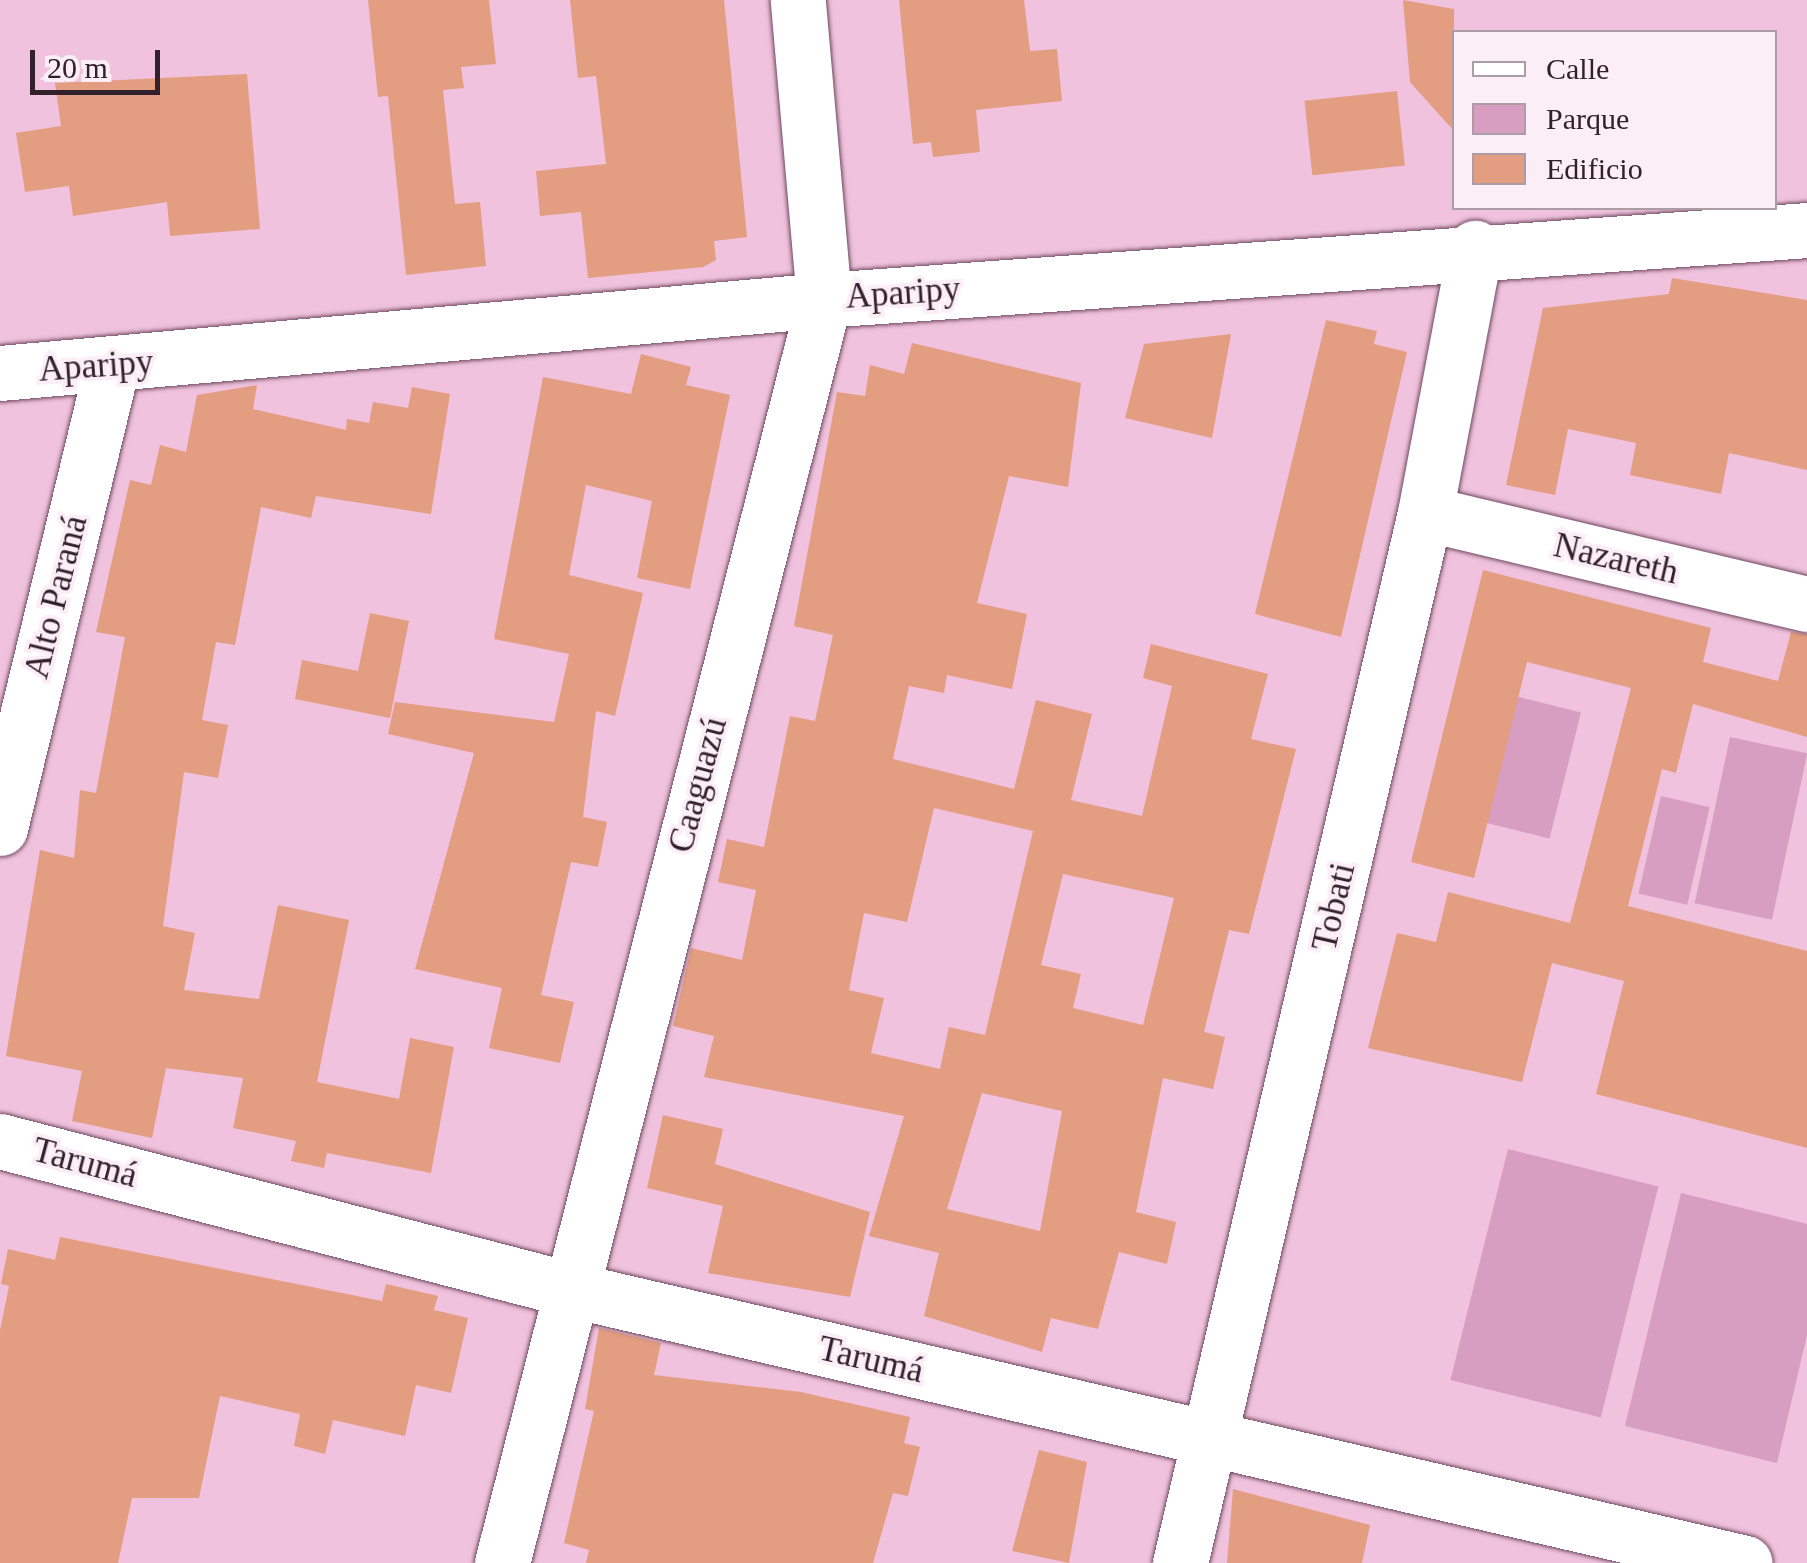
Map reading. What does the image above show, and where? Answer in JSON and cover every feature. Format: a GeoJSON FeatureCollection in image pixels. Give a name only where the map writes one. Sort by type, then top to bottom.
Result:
{"type":"FeatureCollection","features":[{"type":"Feature","properties":{"kind":"street","name":"Caaguazú"},"geometry":{"type":"LineString","coordinates":[[502,1563],[568,1289],[824,300],[798,0]]}},
{"type":"Feature","properties":{"kind":"street","name":"Aparipy"},"geometry":{"type":"LineString","coordinates":[[0,373],[824,300],[1475,248],[1807,230]]}},
{"type":"Feature","properties":{"kind":"street","name":"Tobati"},"geometry":{"type":"LineString","coordinates":[[1180,1563],[1426,513],[1475,248]]}},
{"type":"Feature","properties":{"kind":"street","name":"Alto Paraná"},"geometry":{"type":"LineString","coordinates":[[0,828],[112,365]]}},
{"type":"Feature","properties":{"kind":"street","name":"Nazareth"},"geometry":{"type":"LineString","coordinates":[[1426,513],[1807,604]]}},
{"type":"Feature","properties":{"kind":"street","name":"Tarumá"},"geometry":{"type":"LineString","coordinates":[[0,1141],[568,1289],[1745,1563]]}},
{"type":"Feature","properties":{"kind":"green space"},"geometry":{"type":"Polygon","coordinates":[[[1515,696],[1581,712],[1550,839],[1484,822],[1515,696]]]}},
{"type":"Feature","properties":{"kind":"green space"},"geometry":{"type":"Polygon","coordinates":[[[1730,737],[1807,753],[1772,920],[1695,903],[1730,737]]]}},
{"type":"Feature","properties":{"kind":"green space"},"geometry":{"type":"Polygon","coordinates":[[[1661,796],[1710,807],[1687,905],[1639,893],[1661,796]]]}},
{"type":"Feature","properties":{"kind":"green space"},"geometry":{"type":"Polygon","coordinates":[[[1508,1149],[1658,1186],[1601,1417],[1450,1380],[1508,1149]]]}},
{"type":"Feature","properties":{"kind":"green space"},"geometry":{"type":"Polygon","coordinates":[[[1681,1193],[1807,1224],[1807,1335],[1777,1463],[1625,1426],[1681,1193]]]}},
{"type":"Feature","properties":{"kind":"building"},"geometry":{"type":"Polygon","coordinates":[[[368,0],[489,0],[496,64],[461,67],[464,88],[443,90],[455,204],[480,202],[486,266],[406,275],[388,96],[378,97],[368,0]]]}},
{"type":"Feature","properties":{"kind":"building"},"geometry":{"type":"Polygon","coordinates":[[[570,0],[724,0],[747,237],[714,241],[716,260],[703,267],[588,278],[581,212],[540,216],[536,171],[606,164],[596,76],[578,78],[570,0]]]}},
{"type":"Feature","properties":{"kind":"building"},"geometry":{"type":"Polygon","coordinates":[[[899,0],[1024,0],[1030,51],[1057,49],[1062,101],[976,110],[980,152],[933,157],[931,142],[913,144],[899,0]]]}},
{"type":"Feature","properties":{"kind":"building"},"geometry":{"type":"Polygon","coordinates":[[[1403,0],[1454,9],[1452,129],[1410,82],[1403,0]]]}},
{"type":"Feature","properties":{"kind":"building"},"geometry":{"type":"Polygon","coordinates":[[[247,74],[260,229],[170,236],[167,202],[73,216],[69,186],[25,192],[16,133],[61,126],[55,83],[247,74]]]}},
{"type":"Feature","properties":{"kind":"building"},"geometry":{"type":"Polygon","coordinates":[[[1397,91],[1405,166],[1312,175],[1305,101],[1397,91]]]}},
{"type":"Feature","properties":{"kind":"building"},"geometry":{"type":"Polygon","coordinates":[[[1672,278],[1807,300],[1807,470],[1729,453],[1721,494],[1630,475],[1636,443],[1568,429],[1555,495],[1506,485],[1543,308],[1669,294],[1672,278]]]}},
{"type":"Feature","properties":{"kind":"building"},"geometry":{"type":"Polygon","coordinates":[[[1326,320],[1377,331],[1374,344],[1407,352],[1341,637],[1255,614],[1326,320]]]}},
{"type":"Feature","properties":{"kind":"building"},"geometry":{"type":"Polygon","coordinates":[[[1231,334],[1212,438],[1125,418],[1144,344],[1231,334]]]}},
{"type":"Feature","properties":{"kind":"building"},"geometry":{"type":"Polygon","coordinates":[[[912,343],[1081,383],[1068,487],[1009,476],[977,603],[1027,614],[1012,689],[947,675],[944,693],[909,686],[893,759],[1014,789],[1036,700],[1092,714],[1071,800],[1142,816],[1172,686],[1143,678],[1151,644],[1268,674],[1251,739],[1296,749],[1249,934],[1229,930],[1204,1032],[1225,1037],[1213,1089],[1163,1078],[1136,1212],[1176,1222],[1167,1264],[1119,1252],[1098,1329],[1051,1318],[1042,1352],[924,1316],[939,1253],[869,1236],[904,1116],[704,1077],[714,1036],[673,1026],[691,948],[742,960],[756,890],[718,882],[727,839],[764,847],[790,716],[815,721],[833,635],[794,626],[837,392],[865,396],[870,365],[904,374],[912,343]],[[934,808],[907,922],[864,913],[849,990],[884,998],[871,1053],[940,1069],[949,1027],[985,1035],[1033,831],[934,808]],[[1063,874],[1041,965],[1081,974],[1073,1008],[1143,1025],[1174,898],[1063,874]],[[982,1093],[947,1209],[1040,1231],[1062,1111],[982,1093]]]}},
{"type":"Feature","properties":{"kind":"building"},"geometry":{"type":"Polygon","coordinates":[[[641,354],[691,367],[686,385],[730,395],[690,589],[637,578],[652,501],[586,485],[569,575],[643,593],[615,716],[596,711],[583,817],[607,822],[598,867],[571,862],[541,995],[574,1002],[560,1063],[489,1048],[502,988],[415,969],[474,753],[388,734],[395,702],[554,722],[569,654],[494,639],[543,377],[631,394],[641,354]]]}},
{"type":"Feature","properties":{"kind":"building"},"geometry":{"type":"Polygon","coordinates":[[[257,385],[253,409],[346,430],[347,419],[369,423],[373,402],[408,408],[412,387],[450,394],[431,514],[316,496],[311,518],[261,507],[235,645],[216,642],[202,720],[228,725],[218,778],[184,772],[163,926],[195,933],[184,990],[259,999],[278,905],[349,920],[317,1082],[399,1099],[410,1038],[454,1047],[431,1173],[327,1153],[324,1168],[291,1161],[296,1141],[233,1128],[243,1078],[166,1068],[152,1138],[72,1121],[82,1071],[6,1056],[40,850],[74,858],[80,790],[96,793],[125,637],[96,632],[130,480],[151,485],[160,445],[186,452],[197,395],[257,385]]]}},
{"type":"Feature","properties":{"kind":"building"},"geometry":{"type":"Polygon","coordinates":[[[1483,570],[1711,628],[1703,662],[1778,681],[1791,632],[1807,634],[1807,737],[1693,704],[1676,773],[1662,769],[1628,906],[1807,951],[1807,1148],[1596,1094],[1624,981],[1552,963],[1522,1082],[1368,1048],[1397,933],[1436,942],[1448,892],[1570,923],[1631,688],[1527,662],[1474,878],[1411,862],[1483,570]]]}},
{"type":"Feature","properties":{"kind":"building"},"geometry":{"type":"Polygon","coordinates":[[[370,613],[409,621],[390,718],[295,699],[302,660],[358,671],[370,613]]]}},
{"type":"Feature","properties":{"kind":"building"},"geometry":{"type":"Polygon","coordinates":[[[663,1115],[723,1129],[715,1164],[870,1212],[850,1297],[708,1273],[723,1206],[647,1188],[663,1115]]]}},
{"type":"Feature","properties":{"kind":"building"},"geometry":{"type":"Polygon","coordinates":[[[60,1237],[382,1301],[386,1284],[438,1296],[434,1310],[468,1318],[451,1393],[416,1385],[405,1436],[333,1420],[325,1454],[294,1446],[300,1414],[220,1396],[199,1498],[132,1498],[118,1563],[0,1563],[0,1330],[9,1286],[1,1284],[8,1249],[55,1260],[60,1237]]]}},
{"type":"Feature","properties":{"kind":"building"},"geometry":{"type":"Polygon","coordinates":[[[599,1328],[661,1343],[654,1375],[801,1392],[910,1417],[904,1443],[920,1447],[908,1496],[893,1493],[873,1563],[586,1563],[589,1550],[564,1543],[594,1411],[585,1409],[599,1328]]]}},
{"type":"Feature","properties":{"kind":"building"},"geometry":{"type":"Polygon","coordinates":[[[1039,1450],[1087,1462],[1069,1563],[1012,1551],[1039,1450]]]}},
{"type":"Feature","properties":{"kind":"building"},"geometry":{"type":"Polygon","coordinates":[[[1233,1489],[1370,1525],[1362,1563],[1227,1563],[1233,1489]]]}}]}
